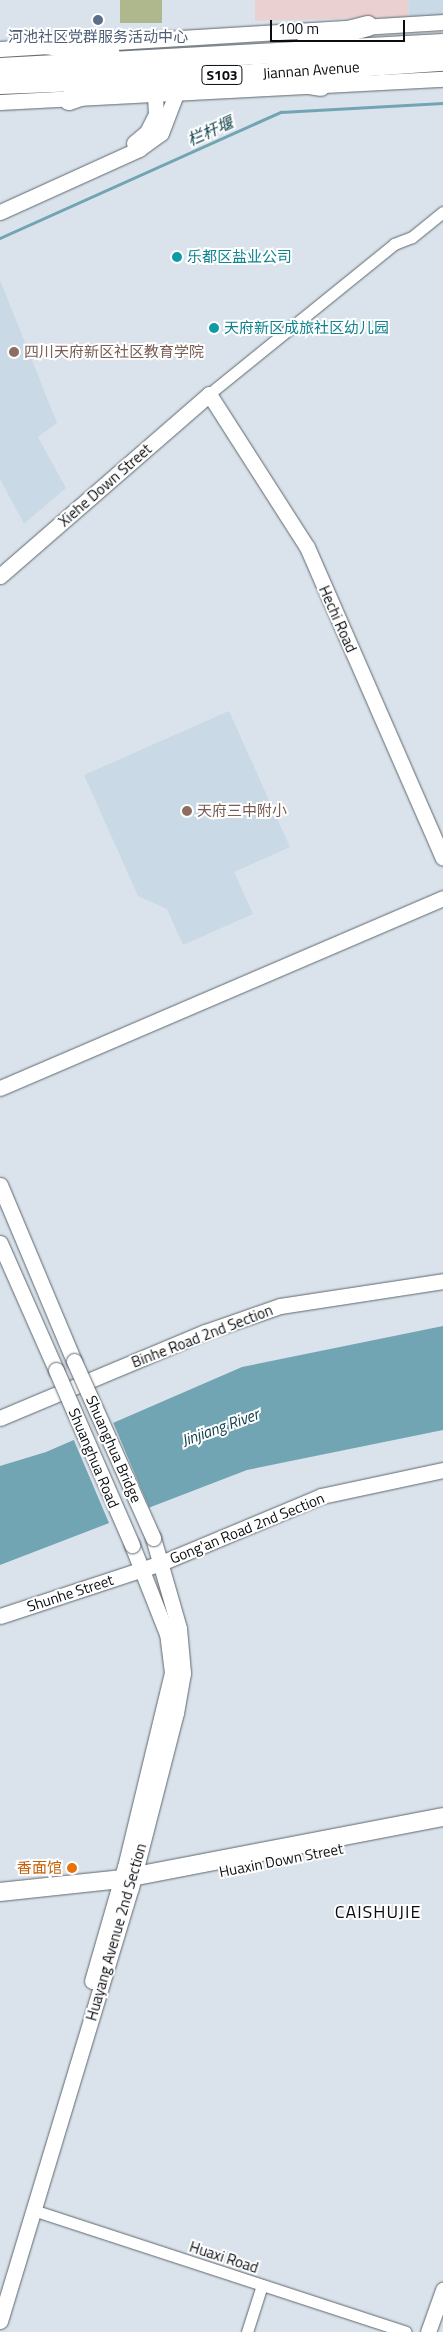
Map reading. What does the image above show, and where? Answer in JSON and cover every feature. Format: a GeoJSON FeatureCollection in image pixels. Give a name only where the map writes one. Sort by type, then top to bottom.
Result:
{"type":"FeatureCollection","features":[{"type":"Feature","properties":{"kind":"highway"},"geometry":{"type":"LineString","coordinates":[[270,52],[368,26]]}},
{"type":"Feature","properties":{"kind":"highway"},"geometry":{"type":"LineString","coordinates":[[46,44],[150,58]]}},
{"type":"Feature","properties":{"kind":"highway","name":"Jiannan Avenue"},"geometry":{"type":"LineString","coordinates":[[0,68],[150,58],[443,44]]}},
{"type":"Feature","properties":{"kind":"highway","name":"Jiannan Avenue"},"geometry":{"type":"LineString","coordinates":[[0,84],[136,77],[256,74],[443,61]]}},
{"type":"Feature","properties":{"kind":"highway"},"geometry":{"type":"LineString","coordinates":[[256,74],[321,86]]}},
{"type":"Feature","properties":{"kind":"highway"},"geometry":{"type":"LineString","coordinates":[[69,100],[136,77]]}},
{"type":"Feature","properties":{"kind":"main road"},"geometry":{"type":"LineString","coordinates":[[0,49],[46,44],[443,22]]}},
{"type":"Feature","properties":{"kind":"main road"},"geometry":{"type":"LineString","coordinates":[[0,102],[156,96],[443,79]]}},
{"type":"Feature","properties":{"kind":"main road"},"geometry":{"type":"LineString","coordinates":[[0,212],[139,149],[161,133],[176,94]]}},
{"type":"Feature","properties":{"kind":"main road"},"geometry":{"type":"LineString","coordinates":[[0,204],[131,145],[147,132],[156,114],[156,96]]}},
{"type":"Feature","properties":{"kind":"main road","name":"Xiehe Down Street"},"geometry":{"type":"LineString","coordinates":[[0,576],[209,394]]}},
{"type":"Feature","properties":{"kind":"main road","name":"Hechi Road"},"geometry":{"type":"LineString","coordinates":[[209,394],[307,547],[443,858]]}},
{"type":"Feature","properties":{"kind":"main road"},"geometry":{"type":"LineString","coordinates":[[0,1088],[443,898]]}},
{"type":"Feature","properties":{"kind":"main road","name":"Shuanghua Bridge"},"geometry":{"type":"LineString","coordinates":[[0,1185],[74,1361],[153,1538]]}},
{"type":"Feature","properties":{"kind":"main road","name":"Shuanghua Road"},"geometry":{"type":"LineString","coordinates":[[0,1242],[132,1545]]}},
{"type":"Feature","properties":{"kind":"main road","name":"Binhe Road 2nd Section"},"geometry":{"type":"LineString","coordinates":[[0,1418],[205,1332],[280,1306],[443,1281]]}},
{"type":"Feature","properties":{"kind":"main road","name":"Gong'an Road 2nd Section"},"geometry":{"type":"LineString","coordinates":[[140,1570],[321,1496],[443,1470]]}},
{"type":"Feature","properties":{"kind":"main road","name":"Huayang Avenue 2nd Section"},"geometry":{"type":"LineString","coordinates":[[0,2322],[176,1713],[183,1673],[179,1628],[153,1538]]}},
{"type":"Feature","properties":{"kind":"main road","name":"Huayang Avenue 2nd Section"},"geometry":{"type":"LineString","coordinates":[[0,2290],[126,1883],[166,1710],[172,1673],[167,1634],[140,1570],[132,1545]]}},
{"type":"Feature","properties":{"kind":"main road","name":"Shunhe Street"},"geometry":{"type":"LineString","coordinates":[[0,1616],[140,1570]]}},
{"type":"Feature","properties":{"kind":"main road"},"geometry":{"type":"LineString","coordinates":[[0,1903],[126,1883],[443,1817]]}},
{"type":"Feature","properties":{"kind":"main road","name":"Huaxin Down Street"},"geometry":{"type":"LineString","coordinates":[[126,1883],[443,1829]]}},
{"type":"Feature","properties":{"kind":"main road"},"geometry":{"type":"LineString","coordinates":[[0,1892],[126,1883]]}},
{"type":"Feature","properties":{"kind":"main road"},"geometry":{"type":"LineString","coordinates":[[428,2332],[443,2290]]}},
{"type":"Feature","properties":{"kind":"street"},"geometry":{"type":"LineString","coordinates":[[209,394],[394,244],[412,238],[443,212]]}},
{"type":"Feature","properties":{"kind":"street","name":"Huaxi Road"},"geometry":{"type":"LineString","coordinates":[[33,2210],[406,2332]]}},
{"type":"Feature","properties":{"kind":"street"},"geometry":{"type":"LineString","coordinates":[[247,2332],[262,2285]]}},
{"type":"Feature","properties":{"kind":"shaded area"},"geometry":{"type":"Polygon","coordinates":[[[255,0],[408,0],[409,17],[255,21],[255,0]]]}},
{"type":"Feature","properties":{"kind":"shaded area"},"geometry":{"type":"Polygon","coordinates":[[[408,0],[443,0],[443,15],[409,17],[408,0]]]}},
{"type":"Feature","properties":{"kind":"shaded area","name":"四川天府新区社区教育学院"},"geometry":{"type":"Polygon","coordinates":[[[0,280],[57,423],[38,437],[66,488],[24,524],[0,479],[0,280]]]}},
{"type":"Feature","properties":{"kind":"shaded area","name":"天府三中附小"},"geometry":{"type":"Polygon","coordinates":[[[229,711],[290,847],[234,872],[253,914],[183,945],[167,909],[138,896],[84,775],[229,711]]]}},
{"type":"Feature","properties":{"kind":"green space"},"geometry":{"type":"Polygon","coordinates":[[[120,0],[162,0],[162,23],[120,23],[120,0]]]}},
{"type":"Feature","properties":{"kind":"water","name":"Jinjiang River"},"geometry":{"type":"Polygon","coordinates":[[[443,1326],[443,1430],[247,1470],[0,1565],[0,1466],[46,1452],[242,1367],[443,1326]]]}},
{"type":"Feature","properties":{"kind":"pier"},"geometry":{"type":"Polygon","coordinates":[[[112,1420],[150,1510],[111,1527],[72,1437],[112,1420]]]}},
{"type":"Feature","properties":{"kind":"waterway","name":"栏杆堰"},"geometry":{"type":"LineString","coordinates":[[0,238],[281,112],[443,103]]}},
{"type":"Feature","properties":{"kind":"place","name":"河池社区党群服务活动中心"},"geometry":{"type":"Point","coordinates":[98,20]}},
{"type":"Feature","properties":{"kind":"place","name":"乐都区盐业公司"},"geometry":{"type":"Point","coordinates":[177,257]}},
{"type":"Feature","properties":{"kind":"place","name":"天府新区成旅社区幼儿园"},"geometry":{"type":"Point","coordinates":[214,328]}},
{"type":"Feature","properties":{"kind":"place","name":"四川天府新区社区教育学院"},"geometry":{"type":"Point","coordinates":[14,352]}},
{"type":"Feature","properties":{"kind":"place","name":"天府三中附小"},"geometry":{"type":"Point","coordinates":[187,811]}},
{"type":"Feature","properties":{"kind":"place","name":"香面馆"},"geometry":{"type":"Point","coordinates":[72,1868]}},
{"type":"Feature","properties":{"kind":"district","name":"CAISHUJIE"},"geometry":{"type":"Point","coordinates":[378,1912]}}]}
